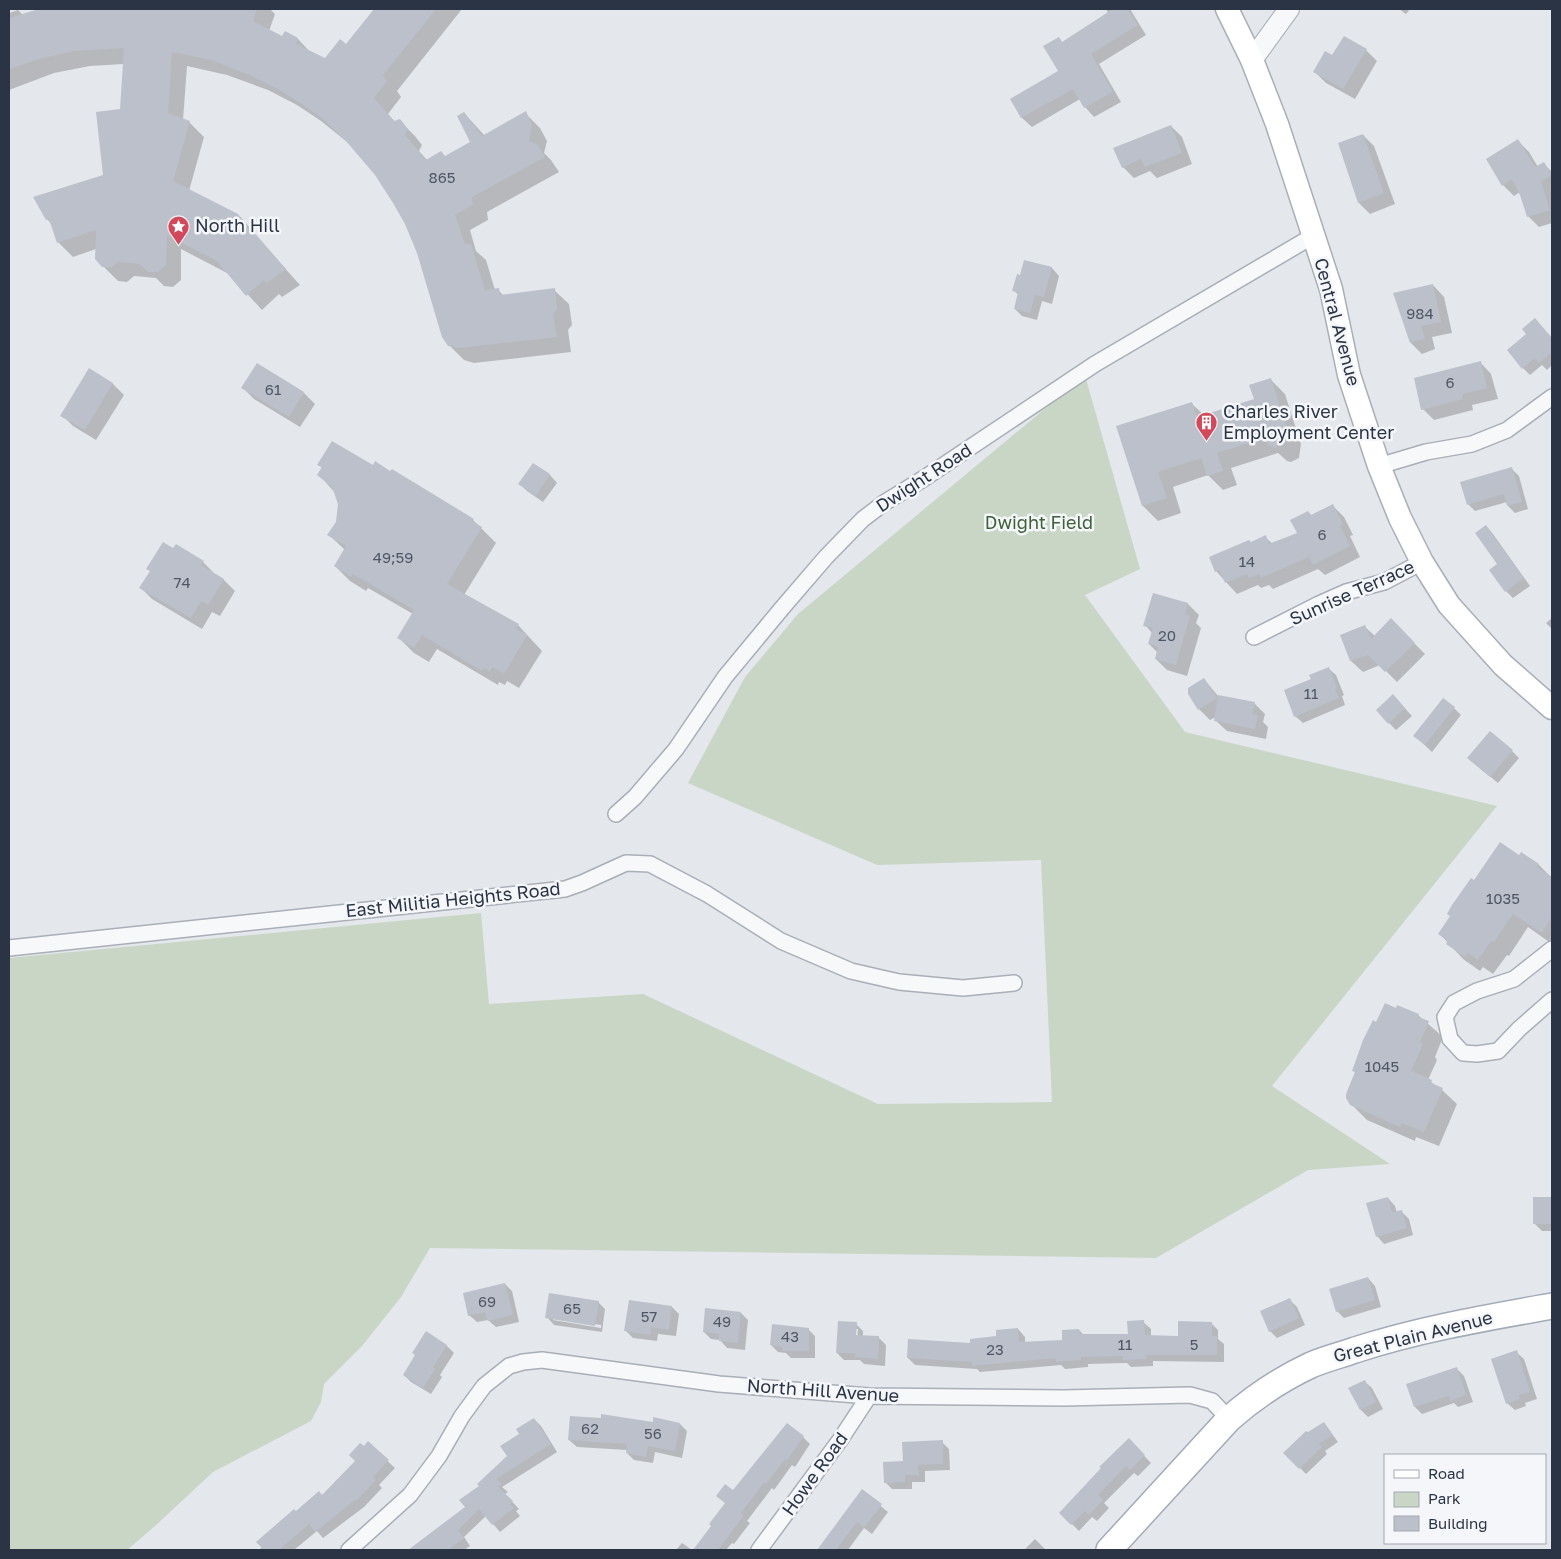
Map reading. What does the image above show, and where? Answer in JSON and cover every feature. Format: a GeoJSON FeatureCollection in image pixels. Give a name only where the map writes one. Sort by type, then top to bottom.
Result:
{"type":"FeatureCollection","features":[{"type":"Feature","properties":{"kind":"main road","name":"Central Avenue"},"geometry":{"type":"LineString","coordinates":[[1226,9],[1252,60],[1274,116],[1331,289],[1349,375],[1379,466],[1400,518],[1422,562],[1449,605],[1503,665],[1552,708]]}},
{"type":"Feature","properties":{"kind":"main road","name":"Great Plain Avenue"},"geometry":{"type":"LineString","coordinates":[[1109,1550],[1229,1419],[1246,1404],[1279,1381],[1313,1364],[1384,1341],[1463,1321],[1552,1306]]}},
{"type":"Feature","properties":{"kind":"street"},"geometry":{"type":"LineString","coordinates":[[1252,60],[1289,9]]}},
{"type":"Feature","properties":{"kind":"street","name":"Dwight Road"},"geometry":{"type":"LineString","coordinates":[[616,814],[635,797],[676,749],[725,677],[777,614],[826,557],[863,519],[884,503],[1095,364],[1313,236]]}},
{"type":"Feature","properties":{"kind":"street"},"geometry":{"type":"LineString","coordinates":[[1379,466],[1426,452],[1472,444],[1507,430],[1552,397]]}},
{"type":"Feature","properties":{"kind":"street","name":"Sunrise Terrace"},"geometry":{"type":"LineString","coordinates":[[1254,637],[1319,604],[1346,592],[1384,582],[1422,562]]}},
{"type":"Feature","properties":{"kind":"street","name":"East Militia Heights Road"},"geometry":{"type":"LineString","coordinates":[[9,948],[565,889],[626,862],[650,864],[707,894],[781,942],[851,970],[899,982],[962,988],[1014,983]]}},
{"type":"Feature","properties":{"kind":"street"},"geometry":{"type":"LineString","coordinates":[[1552,949],[1514,979],[1477,991],[1454,1003],[1445,1017],[1450,1039],[1463,1053],[1477,1054],[1498,1051],[1552,1000]]}},
{"type":"Feature","properties":{"kind":"street","name":"North Hill Avenue"},"geometry":{"type":"LineString","coordinates":[[349,1550],[410,1495],[439,1456],[462,1416],[484,1386],[509,1366],[523,1362],[542,1360],[719,1384],[868,1396],[1064,1398],[1190,1395],[1212,1401],[1229,1419]]}},
{"type":"Feature","properties":{"kind":"street","name":"Howe Road"},"geometry":{"type":"LineString","coordinates":[[759,1550],[840,1440],[868,1396]]}},
{"type":"Feature","properties":{"kind":"green space","name":"Dwight Field"},"geometry":{"type":"Polygon","coordinates":[[[1086,379],[1140,569],[1085,595],[1185,732],[1497,806],[1272,1086],[1390,1164],[1308,1170],[1156,1258],[430,1248],[401,1297],[362,1346],[324,1384],[321,1402],[311,1421],[213,1472],[127,1550],[9,1550],[9,958],[481,913],[489,1004],[643,994],[878,1104],[1052,1102],[1041,860],[877,865],[688,783],[745,677],[798,614],[1047,407],[1086,379]]]}},
{"type":"Feature","properties":{"kind":"building"},"geometry":{"type":"Polygon","coordinates":[[[39,9],[257,9],[253,21],[282,36],[285,31],[298,38],[296,44],[325,58],[340,39],[346,44],[374,9],[436,9],[383,75],[387,81],[374,98],[394,121],[400,119],[408,129],[405,135],[426,160],[441,151],[445,156],[470,142],[457,116],[464,112],[482,136],[526,111],[532,125],[529,141],[537,144],[545,157],[472,197],[473,205],[455,215],[465,244],[471,244],[485,290],[499,288],[500,295],[555,288],[557,309],[553,315],[557,337],[458,348],[448,346],[442,337],[417,253],[405,224],[375,175],[346,141],[324,120],[305,106],[252,76],[211,60],[172,52],[168,113],[190,121],[173,181],[238,214],[286,269],[267,283],[264,280],[246,296],[217,261],[167,235],[166,265],[158,272],[148,272],[140,264],[118,262],[112,267],[102,267],[95,259],[96,230],[57,243],[49,219],[46,220],[33,197],[103,175],[96,112],[120,109],[124,48],[74,51],[39,59],[9,69],[9,18],[39,9]]]}},
{"type":"Feature","properties":{"kind":"building"},"geometry":{"type":"Polygon","coordinates":[[[1113,9],[1128,9],[1138,25],[1091,54],[1113,92],[1084,108],[1073,89],[1021,118],[1010,99],[1058,71],[1043,46],[1059,37],[1062,42],[1113,9]]]}},
{"type":"Feature","properties":{"kind":"building"},"geometry":{"type":"Polygon","coordinates":[[[1344,36],[1367,49],[1343,89],[1313,72],[1325,51],[1332,55],[1344,36]]]}},
{"type":"Feature","properties":{"kind":"building"},"geometry":{"type":"Polygon","coordinates":[[[1171,125],[1182,153],[1145,167],[1141,159],[1122,168],[1113,148],[1171,125]]]}},
{"type":"Feature","properties":{"kind":"building"},"geometry":{"type":"Polygon","coordinates":[[[1363,134],[1384,193],[1358,203],[1338,143],[1363,134]]]}},
{"type":"Feature","properties":{"kind":"building"},"geometry":{"type":"Polygon","coordinates":[[[1518,139],[1535,167],[1544,162],[1552,175],[1541,181],[1550,210],[1527,217],[1520,195],[1512,179],[1502,186],[1486,159],[1518,139]]]}},
{"type":"Feature","properties":{"kind":"building"},"geometry":{"type":"Polygon","coordinates":[[[1024,260],[1052,267],[1044,297],[1035,295],[1030,313],[1014,309],[1018,292],[1012,291],[1017,274],[1020,275],[1024,260]]]}},
{"type":"Feature","properties":{"kind":"building"},"geometry":{"type":"Polygon","coordinates":[[[1433,284],[1441,322],[1421,326],[1425,338],[1410,343],[1393,293],[1433,284]]]}},
{"type":"Feature","properties":{"kind":"building"},"geometry":{"type":"Polygon","coordinates":[[[1535,318],[1552,338],[1552,352],[1539,363],[1535,358],[1522,369],[1507,350],[1526,334],[1522,329],[1535,318]]]}},
{"type":"Feature","properties":{"kind":"building"},"geometry":{"type":"Polygon","coordinates":[[[1481,361],[1487,388],[1462,394],[1463,399],[1421,410],[1414,378],[1481,361]]]}},
{"type":"Feature","properties":{"kind":"building"},"geometry":{"type":"Polygon","coordinates":[[[257,363],[304,392],[289,417],[241,388],[257,363]]]}},
{"type":"Feature","properties":{"kind":"building"},"geometry":{"type":"Polygon","coordinates":[[[89,368],[113,383],[85,430],[60,416],[89,368]]]}},
{"type":"Feature","properties":{"kind":"building","name":"Charles River Employment Center"},"geometry":{"type":"Polygon","coordinates":[[[1271,378],[1287,428],[1284,443],[1275,448],[1262,439],[1217,453],[1223,471],[1207,476],[1201,458],[1158,472],[1167,498],[1142,506],[1116,426],[1192,402],[1197,417],[1254,399],[1249,385],[1271,378]]]}},
{"type":"Feature","properties":{"kind":"building"},"geometry":{"type":"Polygon","coordinates":[[[332,441],[373,465],[375,461],[390,471],[392,469],[474,519],[472,521],[482,527],[447,584],[519,624],[516,629],[527,635],[504,674],[492,667],[490,672],[484,668],[482,671],[422,635],[414,648],[397,638],[414,610],[353,574],[351,577],[334,566],[346,546],[327,535],[336,522],[338,504],[332,487],[317,475],[322,467],[317,465],[332,441]]]}},
{"type":"Feature","properties":{"kind":"building"},"geometry":{"type":"Polygon","coordinates":[[[533,463],[550,474],[536,496],[518,484],[533,463]]]}},
{"type":"Feature","properties":{"kind":"building"},"geometry":{"type":"Polygon","coordinates":[[[1512,467],[1522,502],[1507,506],[1504,494],[1467,505],[1460,482],[1512,467]]]}},
{"type":"Feature","properties":{"kind":"building"},"geometry":{"type":"Polygon","coordinates":[[[1333,504],[1343,524],[1340,525],[1350,546],[1313,565],[1309,557],[1261,578],[1259,574],[1249,578],[1247,574],[1225,583],[1219,570],[1215,572],[1209,557],[1266,535],[1269,544],[1297,533],[1290,520],[1308,511],[1311,515],[1333,504]]]}},
{"type":"Feature","properties":{"kind":"building"},"geometry":{"type":"Polygon","coordinates":[[[1486,525],[1524,578],[1505,592],[1489,570],[1497,564],[1475,533],[1486,525]]]}},
{"type":"Feature","properties":{"kind":"building"},"geometry":{"type":"Polygon","coordinates":[[[163,542],[173,548],[176,544],[204,561],[201,565],[224,579],[208,605],[201,601],[191,618],[139,588],[150,571],[146,569],[163,542]]]}},
{"type":"Feature","properties":{"kind":"building"},"geometry":{"type":"Polygon","coordinates":[[[1153,593],[1188,603],[1185,614],[1190,616],[1176,665],[1155,659],[1158,647],[1148,644],[1153,628],[1143,626],[1153,593]]]}},
{"type":"Feature","properties":{"kind":"building"},"geometry":{"type":"Polygon","coordinates":[[[1391,618],[1415,643],[1385,672],[1368,655],[1350,661],[1340,635],[1365,625],[1371,639],[1391,618]]]}},
{"type":"Feature","properties":{"kind":"building"},"geometry":{"type":"Polygon","coordinates":[[[1329,667],[1339,698],[1294,717],[1284,690],[1311,679],[1309,675],[1329,667]]]}},
{"type":"Feature","properties":{"kind":"building"},"geometry":{"type":"Polygon","coordinates":[[[1204,678],[1217,698],[1198,710],[1188,694],[1188,688],[1204,678]]]}},
{"type":"Feature","properties":{"kind":"building"},"geometry":{"type":"Polygon","coordinates":[[[1393,694],[1405,708],[1388,724],[1376,710],[1393,694]]]}},
{"type":"Feature","properties":{"kind":"building"},"geometry":{"type":"Polygon","coordinates":[[[1218,695],[1255,702],[1252,714],[1258,715],[1255,729],[1214,721],[1218,695]]]}},
{"type":"Feature","properties":{"kind":"building"},"geometry":{"type":"Polygon","coordinates":[[[1443,698],[1455,707],[1425,745],[1413,736],[1443,698]]]}},
{"type":"Feature","properties":{"kind":"building"},"geometry":{"type":"Polygon","coordinates":[[[1490,731],[1513,750],[1490,777],[1467,758],[1490,731]]]}},
{"type":"Feature","properties":{"kind":"building"},"geometry":{"type":"Polygon","coordinates":[[[1500,842],[1519,855],[1521,852],[1539,864],[1537,867],[1552,877],[1552,917],[1542,933],[1513,914],[1494,942],[1491,941],[1478,960],[1468,953],[1465,957],[1446,944],[1448,941],[1438,934],[1450,916],[1447,914],[1452,905],[1471,878],[1474,880],[1500,842]]]}},
{"type":"Feature","properties":{"kind":"building"},"geometry":{"type":"Polygon","coordinates":[[[1385,1003],[1396,1008],[1397,1005],[1419,1014],[1418,1017],[1429,1021],[1420,1042],[1423,1044],[1411,1071],[1432,1080],[1431,1083],[1443,1088],[1424,1132],[1401,1123],[1400,1127],[1350,1105],[1346,1098],[1355,1072],[1352,1071],[1363,1040],[1373,1020],[1376,1022],[1385,1003]]]}},
{"type":"Feature","properties":{"kind":"building"},"geometry":{"type":"Polygon","coordinates":[[[1388,1197],[1392,1212],[1402,1210],[1407,1228],[1376,1237],[1366,1203],[1388,1197]]]}},
{"type":"Feature","properties":{"kind":"building"},"geometry":{"type":"Polygon","coordinates":[[[1533,1197],[1552,1197],[1552,1224],[1533,1224],[1533,1197]]]}},
{"type":"Feature","properties":{"kind":"building"},"geometry":{"type":"Polygon","coordinates":[[[1368,1277],[1375,1300],[1336,1312],[1329,1289],[1368,1277]]]}},
{"type":"Feature","properties":{"kind":"building"},"geometry":{"type":"Polygon","coordinates":[[[505,1283],[513,1315],[488,1321],[485,1312],[468,1316],[463,1293],[505,1283]]]}},
{"type":"Feature","properties":{"kind":"building"},"geometry":{"type":"Polygon","coordinates":[[[549,1293],[599,1301],[595,1326],[545,1318],[549,1293]]]}},
{"type":"Feature","properties":{"kind":"building"},"geometry":{"type":"Polygon","coordinates":[[[1290,1298],[1299,1318],[1269,1332],[1260,1311],[1290,1298]]]}},
{"type":"Feature","properties":{"kind":"building"},"geometry":{"type":"Polygon","coordinates":[[[629,1300],[672,1306],[669,1330],[651,1327],[650,1335],[624,1331],[629,1300]]]}},
{"type":"Feature","properties":{"kind":"building"},"geometry":{"type":"Polygon","coordinates":[[[705,1308],[741,1312],[738,1343],[719,1341],[719,1334],[703,1332],[705,1308]]]}},
{"type":"Feature","properties":{"kind":"building"},"geometry":{"type":"Polygon","coordinates":[[[1144,1320],[1145,1335],[1178,1336],[1178,1321],[1212,1322],[1212,1336],[1217,1336],[1217,1355],[1146,1355],[1147,1359],[1123,1360],[1123,1356],[1081,1357],[1081,1360],[1056,1362],[1056,1358],[972,1366],[972,1362],[907,1358],[908,1339],[970,1343],[970,1339],[996,1336],[996,1330],[1018,1328],[1019,1342],[1062,1340],[1062,1330],[1079,1329],[1080,1334],[1128,1334],[1127,1321],[1144,1320]]]}},
{"type":"Feature","properties":{"kind":"building"},"geometry":{"type":"Polygon","coordinates":[[[838,1321],[857,1322],[856,1335],[879,1336],[878,1359],[855,1357],[855,1353],[836,1353],[838,1321]]]}},
{"type":"Feature","properties":{"kind":"building"},"geometry":{"type":"Polygon","coordinates":[[[772,1324],[809,1328],[809,1351],[782,1351],[783,1347],[770,1345],[772,1324]]]}},
{"type":"Feature","properties":{"kind":"building"},"geometry":{"type":"Polygon","coordinates":[[[426,1331],[447,1345],[433,1367],[435,1369],[423,1388],[403,1375],[415,1355],[412,1353],[426,1331]]]}},
{"type":"Feature","properties":{"kind":"building"},"geometry":{"type":"Polygon","coordinates":[[[1517,1350],[1530,1392],[1519,1395],[1520,1399],[1506,1404],[1491,1359],[1517,1350]]]}},
{"type":"Feature","properties":{"kind":"building"},"geometry":{"type":"Polygon","coordinates":[[[1457,1367],[1466,1395],[1450,1401],[1449,1396],[1414,1407],[1406,1384],[1457,1367]]]}},
{"type":"Feature","properties":{"kind":"building"},"geometry":{"type":"Polygon","coordinates":[[[1365,1380],[1376,1402],[1360,1410],[1348,1388],[1365,1380]]]}},
{"type":"Feature","properties":{"kind":"building"},"geometry":{"type":"Polygon","coordinates":[[[601,1414],[653,1422],[653,1417],[680,1423],[675,1451],[648,1446],[646,1457],[626,1453],[627,1444],[568,1440],[570,1416],[601,1418],[601,1414]]]}},
{"type":"Feature","properties":{"kind":"building"},"geometry":{"type":"Polygon","coordinates":[[[534,1418],[551,1444],[496,1479],[502,1484],[498,1487],[513,1501],[510,1504],[514,1508],[492,1525],[479,1509],[458,1530],[464,1538],[448,1550],[408,1550],[465,1507],[459,1500],[479,1486],[477,1484],[507,1456],[500,1446],[519,1434],[516,1429],[534,1418]]]}},
{"type":"Feature","properties":{"kind":"building"},"geometry":{"type":"Polygon","coordinates":[[[1324,1422],[1333,1435],[1319,1444],[1322,1447],[1299,1469],[1283,1453],[1306,1431],[1308,1432],[1324,1422]]]}},
{"type":"Feature","properties":{"kind":"building"},"geometry":{"type":"Polygon","coordinates":[[[787,1423],[804,1436],[787,1460],[785,1459],[766,1484],[764,1482],[741,1513],[744,1515],[718,1550],[693,1550],[725,1503],[716,1496],[725,1484],[733,1490],[787,1423]]]}},
{"type":"Feature","properties":{"kind":"building"},"geometry":{"type":"Polygon","coordinates":[[[1129,1438],[1145,1455],[1130,1470],[1126,1466],[1098,1495],[1103,1500],[1089,1515],[1085,1511],[1071,1525],[1059,1513],[1101,1468],[1099,1467],[1129,1438]]]}},
{"type":"Feature","properties":{"kind":"building"},"geometry":{"type":"Polygon","coordinates":[[[943,1440],[943,1464],[918,1465],[919,1475],[905,1475],[905,1482],[884,1483],[883,1462],[903,1461],[902,1442],[943,1440]]]}},
{"type":"Feature","properties":{"kind":"building"},"geometry":{"type":"Polygon","coordinates":[[[368,1441],[389,1460],[373,1477],[376,1480],[356,1501],[315,1532],[309,1524],[279,1550],[264,1550],[256,1542],[294,1509],[296,1511],[319,1491],[322,1495],[355,1461],[349,1455],[360,1443],[364,1446],[368,1441]]]}},
{"type":"Feature","properties":{"kind":"building"},"geometry":{"type":"Polygon","coordinates":[[[862,1489],[882,1504],[864,1528],[857,1522],[836,1550],[817,1550],[862,1489]]]}},
{"type":"Feature","properties":{"kind":"place","name":"North Hill"},"geometry":{"type":"Point","coordinates":[179,245]}},
{"type":"Feature","properties":{"kind":"place","name":"Charles River Employment Center"},"geometry":{"type":"Point","coordinates":[1207,441]}}]}
